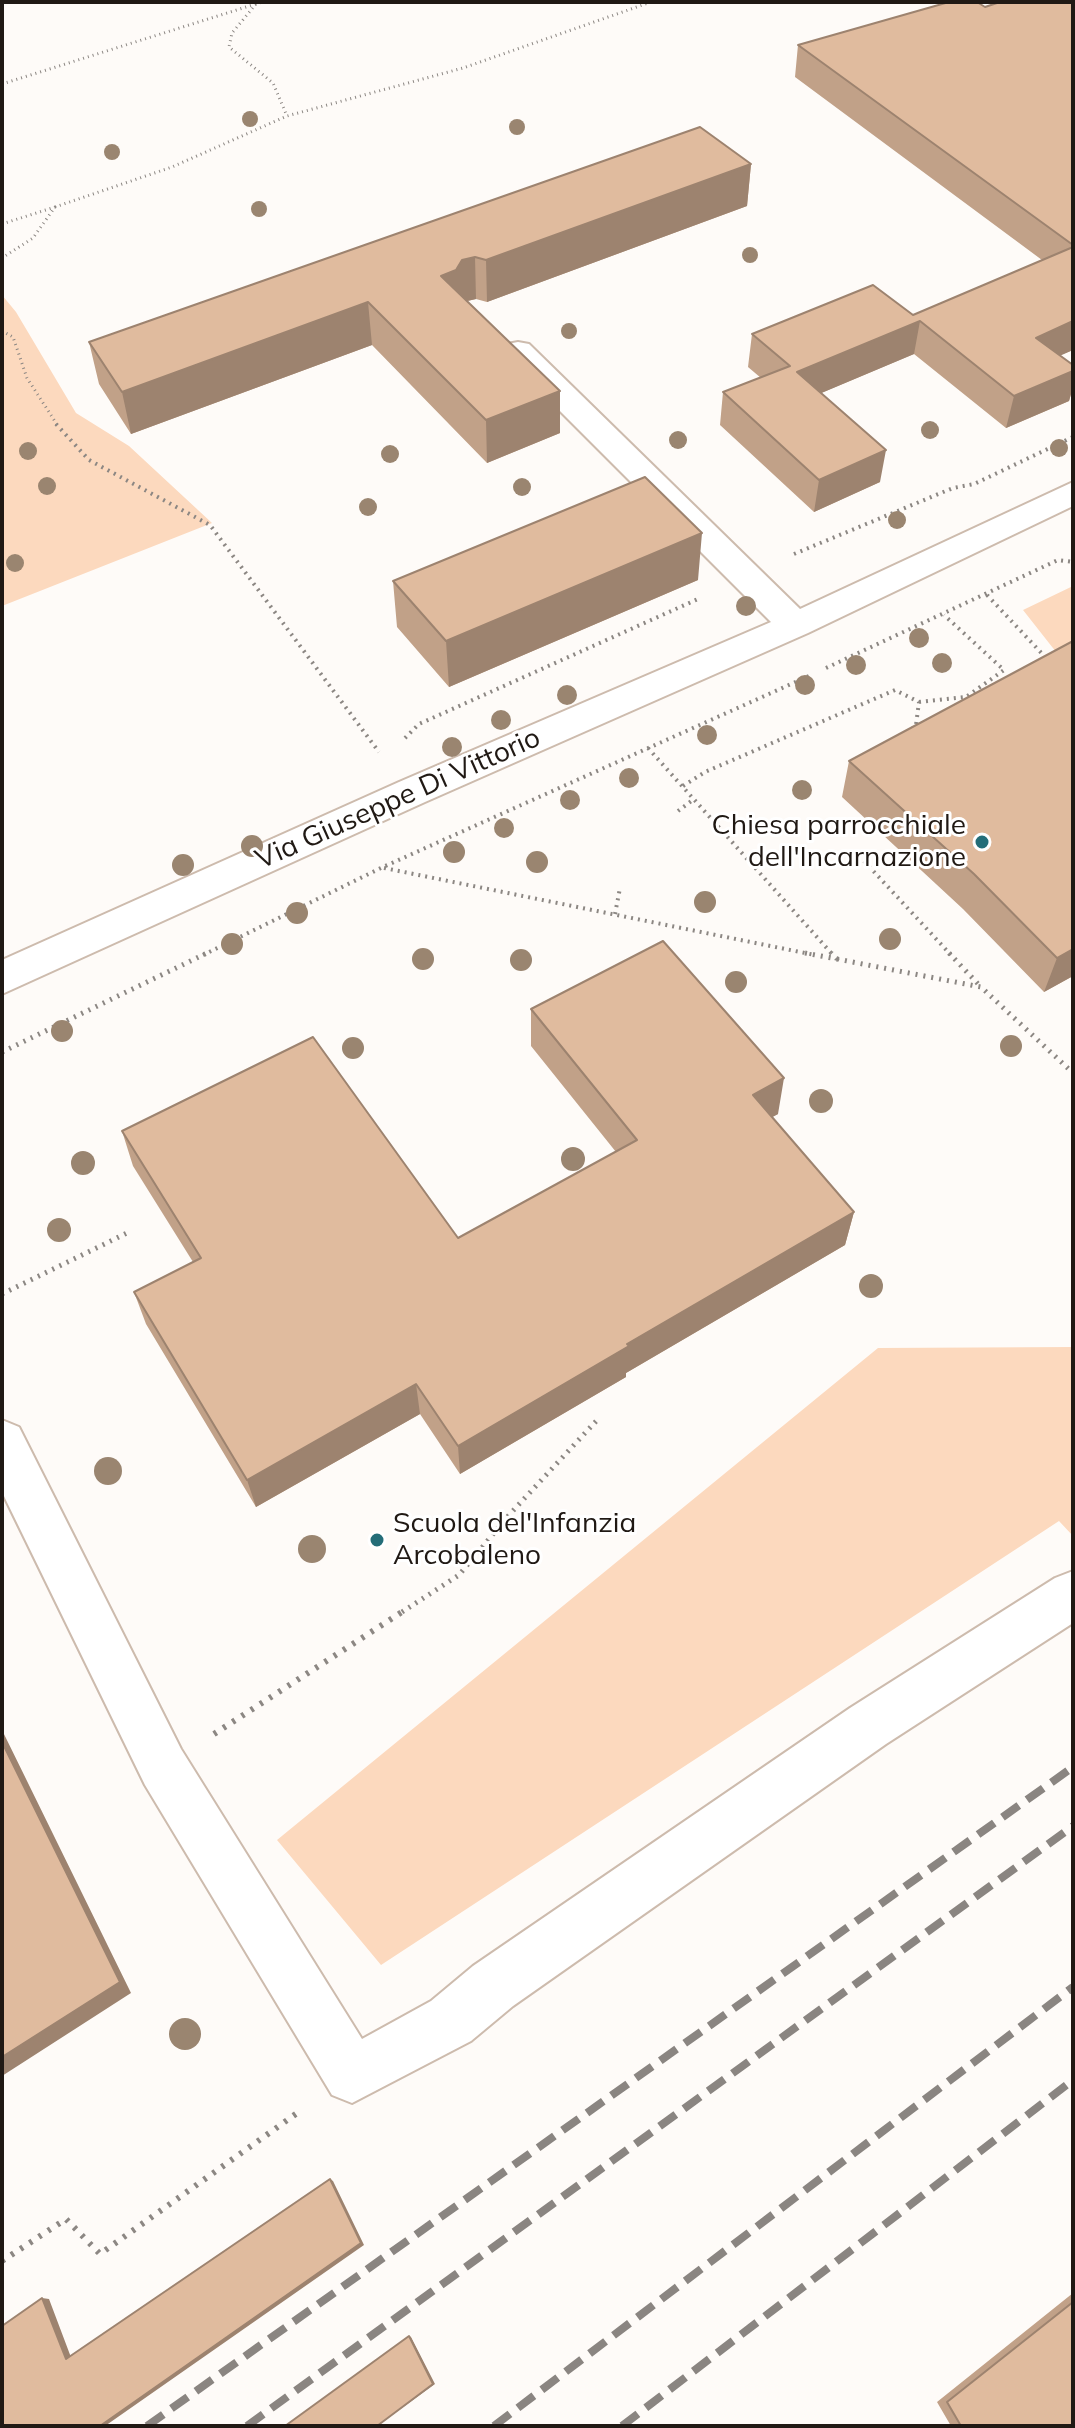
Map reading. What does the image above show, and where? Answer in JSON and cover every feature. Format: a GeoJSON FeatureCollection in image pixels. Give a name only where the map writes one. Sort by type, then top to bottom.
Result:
{"type":"FeatureCollection","features":[{"type":"Feature","properties":{"kind":"street"},"geometry":{"type":"LineString","coordinates":[[494,328],[796,625]]}},
{"type":"Feature","properties":{"kind":"street","name":"Via Giuseppe Di Vittorio"},"geometry":{"type":"LineString","coordinates":[[2,978],[412,792],[796,625],[1073,493]]}},
{"type":"Feature","properties":{"kind":"street"},"geometry":{"type":"LineString","coordinates":[[2,1442],[163,1767],[352,2075],[451,2021],[493,1986],[868,1726],[1073,1595]]}},
{"type":"Feature","properties":{"kind":"path"},"geometry":{"type":"LineString","coordinates":[[2,84],[262,2]]}},
{"type":"Feature","properties":{"kind":"path"},"geometry":{"type":"LineString","coordinates":[[2,224],[172,167],[287,116],[463,68],[651,2]]}},
{"type":"Feature","properties":{"kind":"path"},"geometry":{"type":"LineString","coordinates":[[257,4],[232,33],[229,47],[265,72],[283,95],[287,116]]}},
{"type":"Feature","properties":{"kind":"path"},"geometry":{"type":"LineString","coordinates":[[2,258],[33,238],[55,207]]}},
{"type":"Feature","properties":{"kind":"path"},"geometry":{"type":"LineString","coordinates":[[2,331],[13,337],[27,378],[51,418],[89,460],[210,525],[412,792],[451,837]]}},
{"type":"Feature","properties":{"kind":"path"},"geometry":{"type":"LineString","coordinates":[[2,1052],[383,867],[944,615],[1058,560],[1073,562]]}},
{"type":"Feature","properties":{"kind":"path"},"geometry":{"type":"LineString","coordinates":[[987,595],[1052,664]]}},
{"type":"Feature","properties":{"kind":"path"},"geometry":{"type":"LineString","coordinates":[[682,786],[705,772],[895,690],[919,702],[966,697],[1004,670],[944,615]]}},
{"type":"Feature","properties":{"kind":"path"},"geometry":{"type":"LineString","coordinates":[[907,735],[916,725],[919,702]]}},
{"type":"Feature","properties":{"kind":"path"},"geometry":{"type":"LineString","coordinates":[[648,748],[837,959]]}},
{"type":"Feature","properties":{"kind":"path"},"geometry":{"type":"LineString","coordinates":[[678,811],[694,799]]}},
{"type":"Feature","properties":{"kind":"path"},"geometry":{"type":"LineString","coordinates":[[864,861],[981,987],[1073,1073]]}},
{"type":"Feature","properties":{"kind":"path"},"geometry":{"type":"LineString","coordinates":[[383,867],[981,987]]}},
{"type":"Feature","properties":{"kind":"path"},"geometry":{"type":"LineString","coordinates":[[615,914],[620,888]]}},
{"type":"Feature","properties":{"kind":"path"},"geometry":{"type":"LineString","coordinates":[[2,1294],[127,1233]]}},
{"type":"Feature","properties":{"kind":"path"},"geometry":{"type":"LineString","coordinates":[[163,1767],[459,1575],[509,1515],[599,1418]]}},
{"type":"Feature","properties":{"kind":"path"},"geometry":{"type":"LineString","coordinates":[[2,2261],[66,2219],[100,2254],[352,2075]]}},
{"type":"Feature","properties":{"kind":"shaded area"},"geometry":{"type":"Polygon","coordinates":[[[2,295],[16,312],[76,413],[129,446],[212,523],[2,606],[2,295]]]}},
{"type":"Feature","properties":{"kind":"shaded area"},"geometry":{"type":"Polygon","coordinates":[[[1073,586],[1073,658],[1060,657],[1023,610],[1073,586]]]}},
{"type":"Feature","properties":{"kind":"shaded area"},"geometry":{"type":"Polygon","coordinates":[[[1073,1347],[1073,1536],[1059,1521],[381,1965],[277,1840],[878,1348],[1073,1347]]]}},
{"type":"Feature","properties":{"kind":"building"},"geometry":{"type":"Polygon","coordinates":[[[949,2],[977,2],[985,7],[1000,2],[1073,2],[1073,245],[798,45],[949,2]]]}},
{"type":"Feature","properties":{"kind":"building"},"geometry":{"type":"Polygon","coordinates":[[[700,127],[751,164],[486,260],[475,257],[462,260],[456,270],[441,276],[560,391],[486,420],[368,302],[122,392],[89,342],[700,127]]]}},
{"type":"Feature","properties":{"kind":"building"},"geometry":{"type":"Polygon","coordinates":[[[1073,247],[1073,321],[1036,338],[1073,365],[1073,371],[1014,396],[920,321],[797,372],[886,450],[819,480],[723,392],[790,366],[752,334],[873,285],[913,315],[1073,247]]]}},
{"type":"Feature","properties":{"kind":"building"},"geometry":{"type":"Polygon","coordinates":[[[645,477],[702,533],[446,641],[393,581],[645,477]]]}},
{"type":"Feature","properties":{"kind":"building","name":"Chiesa parrocchiale dell'Incarnazione"},"geometry":{"type":"Polygon","coordinates":[[[1073,641],[1073,949],[1057,958],[974,874],[849,761],[1073,641]]]}},
{"type":"Feature","properties":{"kind":"building"},"geometry":{"type":"Polygon","coordinates":[[[663,941],[784,1078],[753,1095],[854,1212],[458,1446],[416,1384],[247,1480],[134,1292],[201,1258],[122,1131],[313,1037],[458,1238],[637,1140],[531,1009],[663,941]]]}},
{"type":"Feature","properties":{"kind":"building"},"geometry":{"type":"Polygon","coordinates":[[[2,1742],[120,1982],[2,2057],[2,1742]]]}},
{"type":"Feature","properties":{"kind":"building"},"geometry":{"type":"Polygon","coordinates":[[[330,2179],[361,2243],[100,2426],[2,2426],[2,2326],[42,2298],[66,2359],[330,2179]]]}},
{"type":"Feature","properties":{"kind":"building"},"geometry":{"type":"Polygon","coordinates":[[[1073,2302],[1073,2426],[961,2426],[947,2402],[1073,2302]]]}},
{"type":"Feature","properties":{"kind":"building"},"geometry":{"type":"Polygon","coordinates":[[[409,2336],[433,2384],[377,2426],[285,2426],[409,2336]]]}},
{"type":"Feature","properties":{"kind":"railway"},"geometry":{"type":"LineString","coordinates":[[147,2426],[1073,1767]]}},
{"type":"Feature","properties":{"kind":"railway"},"geometry":{"type":"LineString","coordinates":[[247,2426],[1073,1826]]}},
{"type":"Feature","properties":{"kind":"railway"},"geometry":{"type":"LineString","coordinates":[[494,2426],[1073,1987]]}},
{"type":"Feature","properties":{"kind":"railway"},"geometry":{"type":"LineString","coordinates":[[622,2426],[1073,2080]]}},
{"type":"Feature","properties":{"kind":"place","name":"Chiesa parrocchiale dell'Incarnazione"},"geometry":{"type":"Point","coordinates":[982,842]}},
{"type":"Feature","properties":{"kind":"place","name":"Scuola del'Infanzia Arcobaleno"},"geometry":{"type":"Point","coordinates":[377,1540]}}]}
